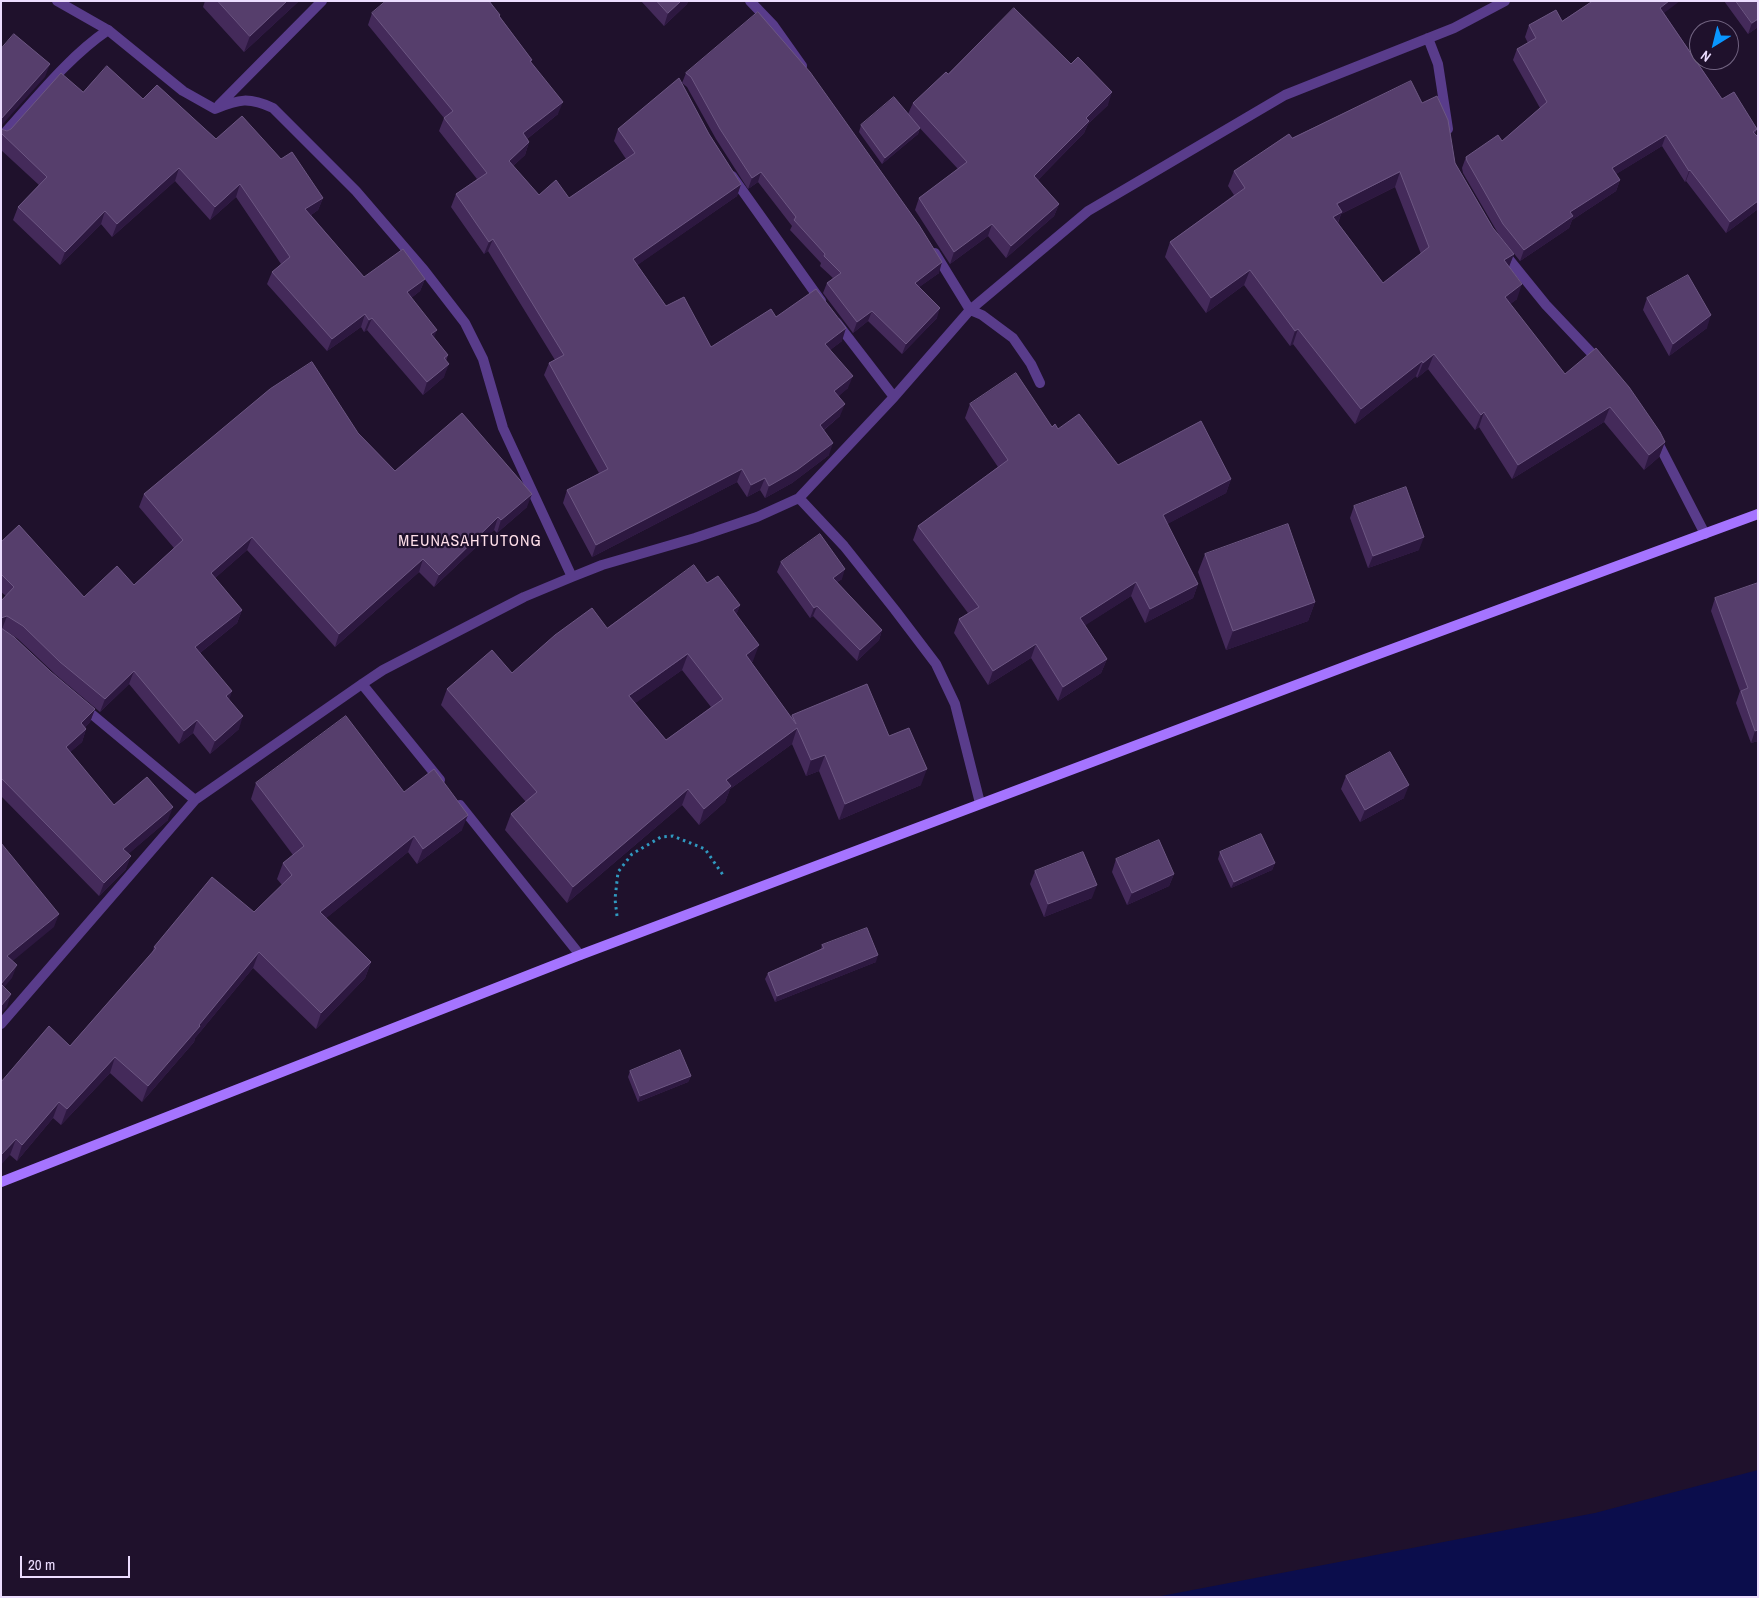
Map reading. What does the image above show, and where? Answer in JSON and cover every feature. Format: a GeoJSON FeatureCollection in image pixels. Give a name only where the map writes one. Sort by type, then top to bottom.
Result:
{"type":"FeatureCollection","features":[{"type":"Feature","properties":{"kind":"street"},"geometry":{"type":"LineString","coordinates":[[57,1],[108,30],[183,91],[215,109]]}},
{"type":"Feature","properties":{"kind":"street"},"geometry":{"type":"LineString","coordinates":[[215,109],[322,1]]}},
{"type":"Feature","properties":{"kind":"street"},"geometry":{"type":"LineString","coordinates":[[750,1],[773,25],[808,73]]}},
{"type":"Feature","properties":{"kind":"street"},"geometry":{"type":"LineString","coordinates":[[1,1024],[195,800],[382,670],[515,601],[572,577],[602,565],[696,538],[757,517],[799,498],[894,397],[970,310],[1088,211],[1285,95],[1454,28],[1505,1]]}},
{"type":"Feature","properties":{"kind":"street"},"geometry":{"type":"LineString","coordinates":[[1,137],[90,42],[108,30]]}},
{"type":"Feature","properties":{"kind":"street"},"geometry":{"type":"LineString","coordinates":[[1428,38],[1438,64],[1450,142]]}},
{"type":"Feature","properties":{"kind":"street"},"geometry":{"type":"LineString","coordinates":[[215,109],[231,102],[246,100],[259,102],[274,108],[356,191],[424,270],[465,324],[483,359],[503,428],[572,577]]}},
{"type":"Feature","properties":{"kind":"street"},"geometry":{"type":"LineString","coordinates":[[725,166],[828,311],[894,397]]}},
{"type":"Feature","properties":{"kind":"street"},"geometry":{"type":"LineString","coordinates":[[930,247],[970,310],[982,314],[1013,338],[1031,364],[1040,383]]}},
{"type":"Feature","properties":{"kind":"street"},"geometry":{"type":"LineString","coordinates":[[1499,247],[1546,305],[1607,370]]}},
{"type":"Feature","properties":{"kind":"street"},"geometry":{"type":"LineString","coordinates":[[1648,426],[1660,443],[1705,534]]}},
{"type":"Feature","properties":{"kind":"street"},"geometry":{"type":"LineString","coordinates":[[799,498],[844,546],[936,664],[955,704],[980,803]]}},
{"type":"Feature","properties":{"kind":"street"},"geometry":{"type":"LineString","coordinates":[[1,1182],[580,955],[1365,658],[1758,514]]}},
{"type":"Feature","properties":{"kind":"street"},"geometry":{"type":"LineString","coordinates":[[362,684],[444,784]]}},
{"type":"Feature","properties":{"kind":"street"},"geometry":{"type":"LineString","coordinates":[[73,699],[195,800]]}},
{"type":"Feature","properties":{"kind":"street"},"geometry":{"type":"LineString","coordinates":[[456,800],[580,955]]}},
{"type":"Feature","properties":{"kind":"path"},"geometry":{"type":"LineString","coordinates":[[620,940],[615,899],[618,872],[632,854],[661,838],[673,836],[705,849],[737,896]]}},
{"type":"Feature","properties":{"kind":"shaded area"},"geometry":{"type":"Polygon","coordinates":[[[1758,1470],[1758,1597],[1156,1597],[1595,1513],[1758,1470]]]}},
{"type":"Feature","properties":{"kind":"building"},"geometry":{"type":"Polygon","coordinates":[[[218,1],[287,1],[250,36],[218,1]]]}},
{"type":"Feature","properties":{"kind":"building"},"geometry":{"type":"Polygon","coordinates":[[[386,1],[489,1],[532,60],[530,61],[563,102],[523,133],[529,142],[509,161],[539,195],[556,180],[569,198],[635,153],[618,129],[679,78],[709,134],[741,184],[633,259],[666,306],[684,297],[711,347],[771,309],[776,317],[816,289],[846,328],[825,344],[853,376],[834,391],[845,404],[820,425],[833,443],[797,470],[769,486],[765,478],[751,485],[742,469],[596,545],[567,490],[608,469],[549,363],[564,355],[493,239],[489,242],[456,194],[487,173],[444,118],[453,111],[372,13],[386,1]]]}},
{"type":"Feature","properties":{"kind":"building"},"geometry":{"type":"Polygon","coordinates":[[[657,1],[681,1],[668,13],[657,1]]]}},
{"type":"Feature","properties":{"kind":"building"},"geometry":{"type":"Polygon","coordinates":[[[1593,1],[1669,1],[1660,8],[1689,51],[1689,70],[1702,70],[1722,99],[1734,92],[1757,129],[1753,132],[1758,137],[1758,201],[1730,222],[1689,171],[1666,135],[1612,168],[1620,180],[1570,212],[1573,216],[1524,250],[1503,224],[1466,157],[1498,135],[1502,141],[1547,102],[1517,49],[1536,38],[1529,25],[1556,10],[1562,21],[1593,1]]]}},
{"type":"Feature","properties":{"kind":"building"},"geometry":{"type":"Polygon","coordinates":[[[1736,1],[1758,1],[1758,19],[1752,23],[1736,1]]]}},
{"type":"Feature","properties":{"kind":"building"},"geometry":{"type":"Polygon","coordinates":[[[1014,8],[1071,64],[1078,57],[1112,92],[1086,118],[1089,121],[1034,176],[1059,204],[1011,246],[992,224],[954,252],[919,198],[967,162],[913,103],[946,72],[948,74],[1014,8]]]}},
{"type":"Feature","properties":{"kind":"building"},"geometry":{"type":"Polygon","coordinates":[[[758,12],[810,72],[919,225],[942,262],[915,283],[940,308],[906,344],[872,311],[857,322],[827,283],[841,273],[794,220],[796,217],[761,172],[752,178],[720,129],[691,77],[686,73],[758,12]]]}},
{"type":"Feature","properties":{"kind":"building"},"geometry":{"type":"Polygon","coordinates":[[[14,34],[50,64],[1,119],[1,49],[14,34]]]}},
{"type":"Feature","properties":{"kind":"building"},"geometry":{"type":"Polygon","coordinates":[[[107,66],[143,99],[157,85],[216,139],[242,116],[281,159],[292,152],[323,198],[305,209],[364,277],[403,249],[425,279],[407,292],[437,330],[431,334],[448,355],[444,358],[449,364],[427,382],[372,318],[369,320],[365,314],[332,339],[272,272],[290,257],[240,184],[215,207],[179,168],[117,224],[105,211],[65,252],[18,207],[47,177],[1,133],[1,129],[7,131],[11,129],[61,73],[83,92],[107,66]]]}},
{"type":"Feature","properties":{"kind":"building"},"geometry":{"type":"Polygon","coordinates":[[[1411,81],[1422,103],[1437,96],[1448,120],[1455,163],[1493,228],[1514,254],[1504,260],[1522,284],[1505,297],[1565,374],[1596,348],[1629,387],[1665,442],[1649,455],[1610,407],[1518,465],[1484,412],[1481,415],[1434,354],[1423,363],[1422,361],[1361,409],[1298,329],[1295,331],[1250,270],[1211,298],[1170,242],[1245,188],[1234,171],[1289,134],[1292,138],[1411,81]],[[1400,172],[1337,204],[1342,212],[1333,217],[1383,283],[1429,247],[1400,172]]]}},
{"type":"Feature","properties":{"kind":"building"},"geometry":{"type":"Polygon","coordinates":[[[894,97],[920,128],[885,158],[861,125],[894,97]]]}},
{"type":"Feature","properties":{"kind":"building"},"geometry":{"type":"Polygon","coordinates":[[[1688,275],[1711,315],[1673,344],[1647,298],[1688,275]]]}},
{"type":"Feature","properties":{"kind":"building"},"geometry":{"type":"Polygon","coordinates":[[[312,362],[358,433],[395,471],[462,413],[532,494],[501,520],[498,517],[439,575],[423,559],[339,634],[252,537],[211,573],[242,610],[195,647],[232,691],[226,696],[243,716],[215,741],[197,720],[184,731],[134,671],[105,699],[60,662],[23,626],[7,616],[1,618],[1,601],[14,587],[1,574],[1,542],[19,525],[84,597],[117,566],[134,585],[183,540],[144,494],[270,389],[312,362]]]}},
{"type":"Feature","properties":{"kind":"building"},"geometry":{"type":"Polygon","coordinates":[[[1016,373],[1052,427],[1055,424],[1058,429],[1079,414],[1118,465],[1201,421],[1231,479],[1163,515],[1198,584],[1150,609],[1136,582],[1080,618],[1107,659],[1063,687],[1036,644],[993,671],[959,619],[979,607],[918,526],[1008,460],[970,404],[1016,373]]]}},
{"type":"Feature","properties":{"kind":"building"},"geometry":{"type":"Polygon","coordinates":[[[1406,487],[1424,537],[1373,556],[1354,506],[1406,487]]]}},
{"type":"Feature","properties":{"kind":"building"},"geometry":{"type":"Polygon","coordinates":[[[1288,524],[1315,602],[1233,631],[1205,554],[1288,524]]]}},
{"type":"Feature","properties":{"kind":"building"},"geometry":{"type":"Polygon","coordinates":[[[820,534],[845,569],[833,578],[882,630],[860,650],[817,606],[814,608],[781,562],[820,534]]]}},
{"type":"Feature","properties":{"kind":"building"},"geometry":{"type":"Polygon","coordinates":[[[694,565],[707,583],[718,576],[740,605],[733,610],[759,645],[746,655],[796,724],[792,715],[867,684],[889,736],[909,728],[927,769],[845,804],[825,755],[811,760],[797,728],[726,780],[731,786],[704,809],[688,789],[573,887],[511,814],[537,792],[447,689],[492,650],[512,673],[555,635],[592,608],[607,628],[694,565]],[[688,654],[629,696],[666,740],[723,699],[688,654]]]}},
{"type":"Feature","properties":{"kind":"building"},"geometry":{"type":"Polygon","coordinates":[[[1758,583],[1758,730],[1755,731],[1741,691],[1748,688],[1715,598],[1758,583]]]}},
{"type":"Feature","properties":{"kind":"building"},"geometry":{"type":"Polygon","coordinates":[[[1,628],[14,637],[51,672],[95,709],[81,723],[86,729],[66,747],[114,805],[147,777],[173,807],[123,849],[131,856],[104,883],[1,778],[1,628]]]}},
{"type":"Feature","properties":{"kind":"building"},"geometry":{"type":"Polygon","coordinates":[[[346,716],[404,792],[434,769],[468,815],[423,849],[414,836],[320,912],[371,962],[321,1013],[259,952],[200,1026],[148,1086],[115,1057],[67,1109],[59,1102],[22,1145],[16,1139],[1,1155],[1,1082],[49,1026],[70,1046],[156,948],[154,947],[212,877],[254,912],[292,875],[283,863],[304,846],[256,783],[346,716]]]}},
{"type":"Feature","properties":{"kind":"building"},"geometry":{"type":"Polygon","coordinates":[[[1390,752],[1409,785],[1365,810],[1346,776],[1390,752]]]}},
{"type":"Feature","properties":{"kind":"building"},"geometry":{"type":"Polygon","coordinates":[[[1261,834],[1275,863],[1234,882],[1220,852],[1261,834]]]}},
{"type":"Feature","properties":{"kind":"building"},"geometry":{"type":"Polygon","coordinates":[[[1159,840],[1174,874],[1132,893],[1116,859],[1159,840]]]}},
{"type":"Feature","properties":{"kind":"building"},"geometry":{"type":"Polygon","coordinates":[[[1,843],[59,914],[7,956],[17,965],[1,984],[1,843]]]}},
{"type":"Feature","properties":{"kind":"building"},"geometry":{"type":"Polygon","coordinates":[[[1083,852],[1097,885],[1048,904],[1035,871],[1083,852]]]}},
{"type":"Feature","properties":{"kind":"building"},"geometry":{"type":"Polygon","coordinates":[[[867,928],[878,955],[777,996],[768,973],[824,948],[822,945],[867,928]]]}},
{"type":"Feature","properties":{"kind":"building"},"geometry":{"type":"Polygon","coordinates":[[[1,984],[11,994],[1,1006],[1,984]]]}},
{"type":"Feature","properties":{"kind":"building"},"geometry":{"type":"Polygon","coordinates":[[[680,1050],[691,1076],[640,1096],[630,1071],[680,1050]]]}},
{"type":"Feature","properties":{"kind":"district","name":"MEUNASAHTUTONG"},"geometry":{"type":"Point","coordinates":[470,542]}}]}
